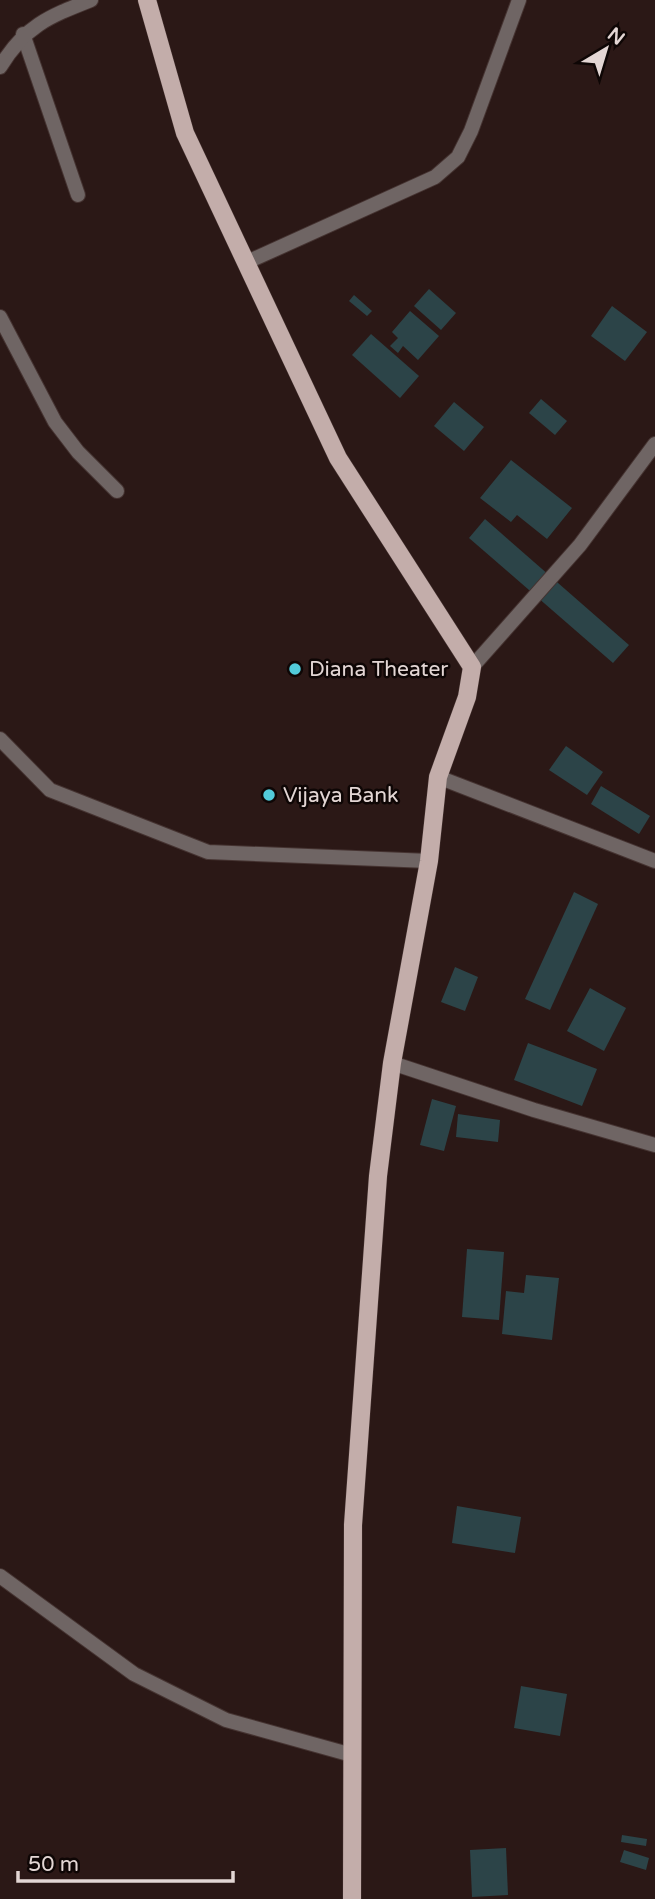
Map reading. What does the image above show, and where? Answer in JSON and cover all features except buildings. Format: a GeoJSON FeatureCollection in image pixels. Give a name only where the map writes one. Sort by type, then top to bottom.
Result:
{"type":"FeatureCollection","features":[{"type":"Feature","properties":{"kind":"main road"},"geometry":{"type":"LineString","coordinates":[[147,0],[185,133],[338,458],[472,667],[467,697],[438,777],[429,861],[392,1063],[378,1176],[353,1525],[352,1899]]}},
{"type":"Feature","properties":{"kind":"street"},"geometry":{"type":"LineString","coordinates":[[0,67],[23,34],[54,15],[91,0]]}},
{"type":"Feature","properties":{"kind":"street"},"geometry":{"type":"LineString","coordinates":[[246,263],[435,177],[458,157],[471,131],[519,0]]}},
{"type":"Feature","properties":{"kind":"street"},"geometry":{"type":"LineString","coordinates":[[23,34],[78,195]]}},
{"type":"Feature","properties":{"kind":"street"},"geometry":{"type":"LineString","coordinates":[[0,317],[55,422],[78,452],[117,491]]}},
{"type":"Feature","properties":{"kind":"street"},"geometry":{"type":"LineString","coordinates":[[472,667],[580,545],[655,444]]}},
{"type":"Feature","properties":{"kind":"street"},"geometry":{"type":"LineString","coordinates":[[0,739],[50,790],[208,852],[429,861]]}},
{"type":"Feature","properties":{"kind":"street"},"geometry":{"type":"LineString","coordinates":[[438,777],[655,861]]}},
{"type":"Feature","properties":{"kind":"street"},"geometry":{"type":"LineString","coordinates":[[392,1063],[534,1110],[655,1145]]}},
{"type":"Feature","properties":{"kind":"street"},"geometry":{"type":"LineString","coordinates":[[0,1576],[135,1674],[226,1720],[352,1755]]}},
{"type":"Feature","properties":{"kind":"place","name":"Diana Theater"},"geometry":{"type":"Point","coordinates":[295,669]}},
{"type":"Feature","properties":{"kind":"place","name":"Vijaya Bank"},"geometry":{"type":"Point","coordinates":[269,795]}}]}
